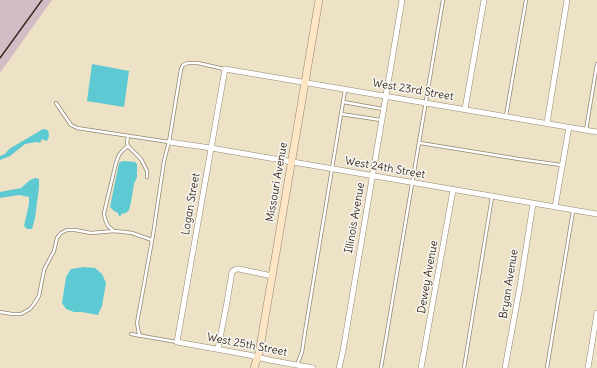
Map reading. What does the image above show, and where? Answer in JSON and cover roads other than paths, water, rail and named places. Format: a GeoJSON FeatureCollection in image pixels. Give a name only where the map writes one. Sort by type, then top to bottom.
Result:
{"type":"FeatureCollection","features":[{"type":"Feature","properties":{"kind":"street","name":"Missouri Avenue"},"geometry":{"type":"LineString","coordinates":[[254,368],[258,357],[319,0]]}},
{"type":"Feature","properties":{"kind":"street","name":"Illinois Avenue"},"geometry":{"type":"LineString","coordinates":[[339,368],[402,0]]}},
{"type":"Feature","properties":{"kind":"street"},"geometry":{"type":"LineString","coordinates":[[465,109],[484,0]]}},
{"type":"Feature","properties":{"kind":"street"},"geometry":{"type":"LineString","coordinates":[[547,123],[567,0]]}},
{"type":"Feature","properties":{"kind":"street","name":"West 23rd Street"},"geometry":{"type":"LineString","coordinates":[[225,69],[597,132]]}},
{"type":"Feature","properties":{"kind":"street","name":"Logan Street"},"geometry":{"type":"LineString","coordinates":[[177,342],[225,69]]}},
{"type":"Feature","properties":{"kind":"street"},"geometry":{"type":"LineString","coordinates":[[555,208],[570,127]]}},
{"type":"Feature","properties":{"kind":"street","name":"West 24th Street"},"geometry":{"type":"LineString","coordinates":[[169,142],[597,214]]}},
{"type":"Feature","properties":{"kind":"street","name":"Dewey Avenue"},"geometry":{"type":"LineString","coordinates":[[421,368],[453,190]]}},
{"type":"Feature","properties":{"kind":"street","name":"Bryan Avenue"},"geometry":{"type":"LineString","coordinates":[[505,368],[533,204]]}},
{"type":"Feature","properties":{"kind":"street"},"geometry":{"type":"LineString","coordinates":[[218,350],[232,272],[239,269],[272,276]]}},
{"type":"Feature","properties":{"kind":"street"},"geometry":{"type":"LineString","coordinates":[[588,368],[597,313]]}},
{"type":"Feature","properties":{"kind":"street","name":"West 25th Street"},"geometry":{"type":"LineString","coordinates":[[177,342],[313,368]]}},
{"type":"Feature","properties":{"kind":"lane"},"geometry":{"type":"LineString","coordinates":[[381,368],[427,103],[443,0]]}},
{"type":"Feature","properties":{"kind":"lane"},"geometry":{"type":"LineString","coordinates":[[506,116],[526,0]]}},
{"type":"Feature","properties":{"kind":"lane"},"geometry":{"type":"LineString","coordinates":[[142,336],[137,323],[181,69],[183,65],[188,63],[198,63],[225,69]]}},
{"type":"Feature","properties":{"kind":"lane"},"geometry":{"type":"LineString","coordinates":[[586,130],[597,64]]}},
{"type":"Feature","properties":{"kind":"lane"},"geometry":{"type":"LineString","coordinates":[[297,365],[302,352],[345,89]]}},
{"type":"Feature","properties":{"kind":"lane"},"geometry":{"type":"LineString","coordinates":[[343,102],[384,109]]}},
{"type":"Feature","properties":{"kind":"lane"},"geometry":{"type":"LineString","coordinates":[[56,103],[73,127],[169,142]]}},
{"type":"Feature","properties":{"kind":"lane"},"geometry":{"type":"LineString","coordinates":[[341,114],[382,121]]}},
{"type":"Feature","properties":{"kind":"lane"},"geometry":{"type":"LineString","coordinates":[[128,136],[128,146],[142,159],[147,171],[147,177]]}},
{"type":"Feature","properties":{"kind":"lane"},"geometry":{"type":"LineString","coordinates":[[420,143],[563,165]]}},
{"type":"Feature","properties":{"kind":"lane"},"geometry":{"type":"LineString","coordinates":[[114,231],[108,226],[104,213],[116,163],[119,155],[128,146]]}},
{"type":"Feature","properties":{"kind":"lane"},"geometry":{"type":"LineString","coordinates":[[464,368],[492,197]]}},
{"type":"Feature","properties":{"kind":"lane"},"geometry":{"type":"LineString","coordinates":[[547,368],[573,211]]}},
{"type":"Feature","properties":{"kind":"lane"},"geometry":{"type":"LineString","coordinates":[[0,312],[22,314],[30,309],[38,296],[44,270],[54,251],[57,238],[61,233],[67,230],[91,233],[114,231],[132,234],[152,240]]}},
{"type":"Feature","properties":{"kind":"lane"},"geometry":{"type":"LineString","coordinates":[[132,334],[177,342]]}},
{"type":"Feature","properties":{"kind":"water"},"geometry":{"type":"Polygon","coordinates":[[[92,64],[129,71],[124,107],[87,101],[92,64]]]}},
{"type":"Feature","properties":{"kind":"water"},"geometry":{"type":"Polygon","coordinates":[[[43,129],[48,130],[49,136],[47,141],[42,139],[40,143],[36,142],[25,144],[10,156],[0,160],[0,156],[5,154],[9,149],[43,129]]]}},
{"type":"Feature","properties":{"kind":"water"},"geometry":{"type":"Polygon","coordinates":[[[123,161],[135,162],[137,164],[137,177],[134,184],[129,210],[119,216],[118,213],[110,207],[119,163],[123,161]]]}},
{"type":"Feature","properties":{"kind":"water"},"geometry":{"type":"Polygon","coordinates":[[[35,178],[39,179],[39,187],[35,218],[32,229],[27,229],[24,226],[29,197],[19,195],[0,198],[0,192],[21,188],[30,180],[35,178]]]}},
{"type":"Feature","properties":{"kind":"water"},"geometry":{"type":"Polygon","coordinates":[[[84,267],[95,268],[102,274],[106,283],[102,306],[98,315],[74,312],[66,309],[62,303],[66,277],[71,269],[84,267]]]}},
{"type":"Feature","properties":{"kind":"railway"},"geometry":{"type":"LineString","coordinates":[[0,58],[42,0]]}}]}
